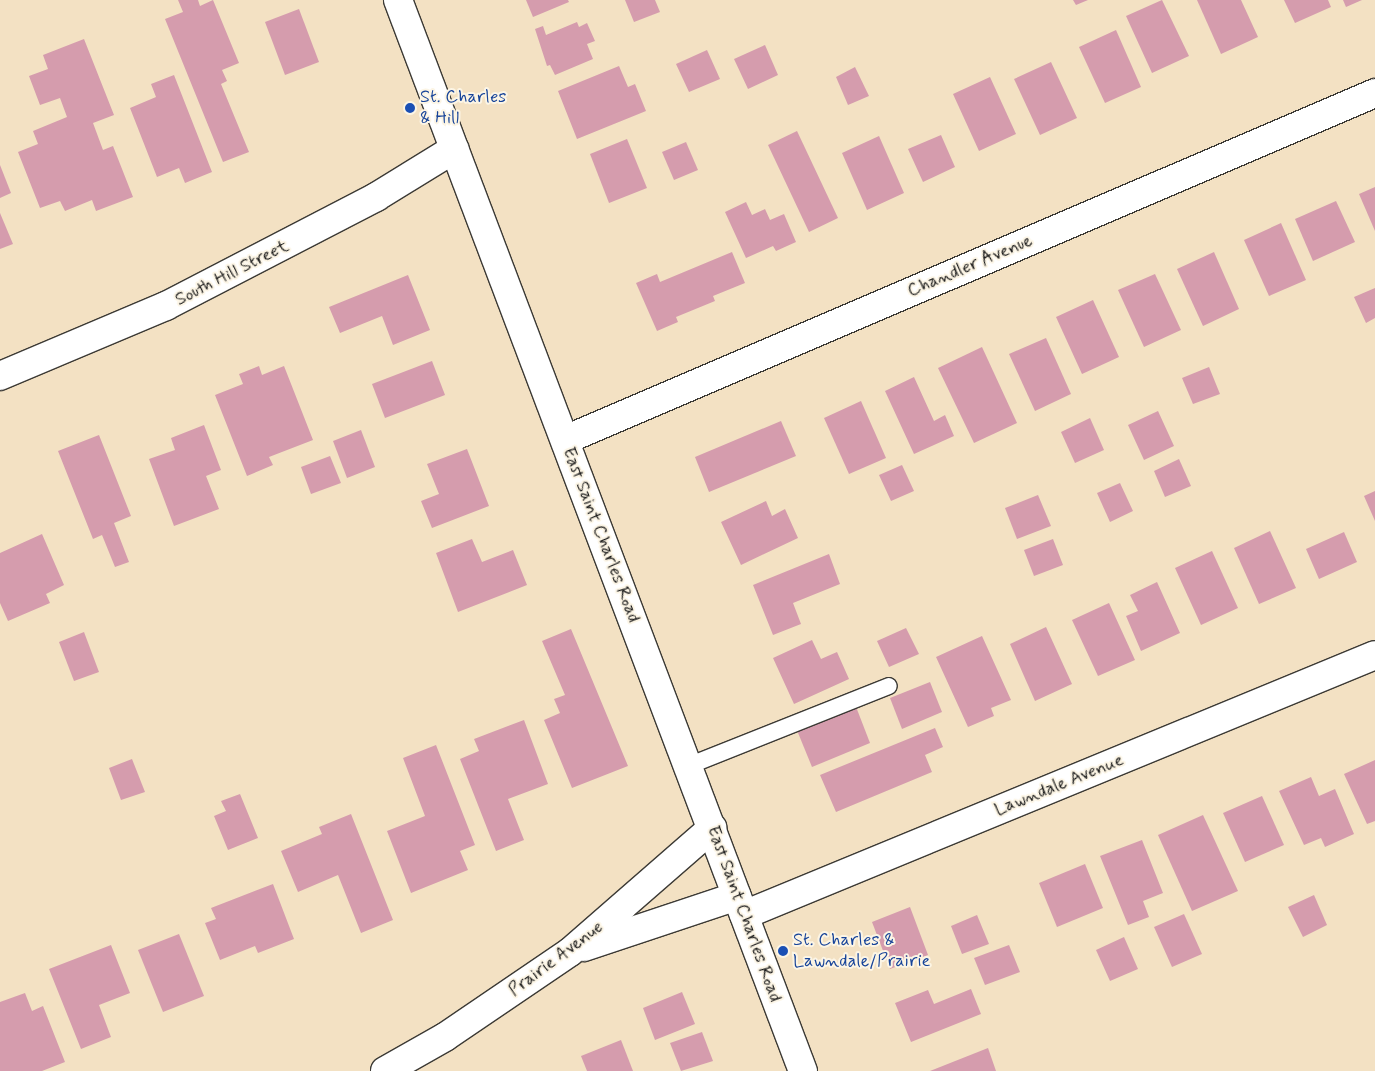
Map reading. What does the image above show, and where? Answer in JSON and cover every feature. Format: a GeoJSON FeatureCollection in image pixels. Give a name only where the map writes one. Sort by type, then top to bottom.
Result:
{"type":"FeatureCollection","features":[{"type":"Feature","properties":{"kind":"street","name":"East Saint Charles Road"},"geometry":{"type":"LineString","coordinates":[[398,0],[803,1071]]}},
{"type":"Feature","properties":{"kind":"street","name":"Chandler Avenue"},"geometry":{"type":"LineString","coordinates":[[565,440],[1375,93]]}},
{"type":"Feature","properties":{"kind":"street","name":"South Hill Street"},"geometry":{"type":"LineString","coordinates":[[0,376],[166,306],[376,197],[454,149]]}},
{"type":"Feature","properties":{"kind":"street","name":"Lawndale Avenue"},"geometry":{"type":"LineString","coordinates":[[570,952],[740,906],[1375,655]]}},
{"type":"Feature","properties":{"kind":"street","name":"Prairie Avenue"},"geometry":{"type":"LineString","coordinates":[[385,1071],[452,1032],[570,952],[712,828]]}},
{"type":"Feature","properties":{"kind":"lane"},"geometry":{"type":"LineString","coordinates":[[688,766],[889,686]]}},
{"type":"Feature","properties":{"kind":"building"},"geometry":{"type":"Polygon","coordinates":[[[178,0],[198,0],[200,6],[213,0],[239,63],[222,70],[227,81],[221,84],[249,152],[223,162],[165,19],[183,12],[178,0]]]}},
{"type":"Feature","properties":{"kind":"building"},"geometry":{"type":"Polygon","coordinates":[[[526,0],[568,0],[569,2],[533,17],[526,0]]]}},
{"type":"Feature","properties":{"kind":"building"},"geometry":{"type":"Polygon","coordinates":[[[625,0],[655,0],[660,12],[634,22],[625,0]]]}},
{"type":"Feature","properties":{"kind":"building"},"geometry":{"type":"Polygon","coordinates":[[[1073,0],[1088,0],[1076,5],[1073,0]]]}},
{"type":"Feature","properties":{"kind":"building"},"geometry":{"type":"Polygon","coordinates":[[[1162,0],[1189,56],[1152,73],[1126,16],[1162,0]]]}},
{"type":"Feature","properties":{"kind":"building"},"geometry":{"type":"Polygon","coordinates":[[[1197,0],[1241,0],[1258,37],[1221,54],[1197,0]]]}},
{"type":"Feature","properties":{"kind":"building"},"geometry":{"type":"Polygon","coordinates":[[[1284,0],[1328,0],[1331,7],[1295,23],[1284,0]]]}},
{"type":"Feature","properties":{"kind":"building"},"geometry":{"type":"Polygon","coordinates":[[[1343,0],[1362,0],[1346,7],[1343,0]]]}},
{"type":"Feature","properties":{"kind":"building"},"geometry":{"type":"Polygon","coordinates":[[[299,9],[319,62],[285,75],[265,22],[299,9]]]}},
{"type":"Feature","properties":{"kind":"building"},"geometry":{"type":"Polygon","coordinates":[[[577,22],[579,27],[587,23],[595,41],[587,44],[593,59],[555,75],[550,65],[547,66],[535,29],[543,26],[546,35],[577,22]]]}},
{"type":"Feature","properties":{"kind":"building"},"geometry":{"type":"Polygon","coordinates":[[[1116,30],[1141,87],[1105,103],[1079,47],[1116,30]]]}},
{"type":"Feature","properties":{"kind":"building"},"geometry":{"type":"Polygon","coordinates":[[[84,39],[114,115],[93,123],[103,150],[113,146],[133,197],[96,211],[92,200],[65,211],[60,201],[40,208],[18,152],[38,144],[33,131],[67,117],[60,98],[40,105],[29,76],[48,69],[43,55],[84,39]]]}},
{"type":"Feature","properties":{"kind":"building"},"geometry":{"type":"Polygon","coordinates":[[[765,45],[778,75],[748,89],[734,59],[765,45]]]}},
{"type":"Feature","properties":{"kind":"building"},"geometry":{"type":"Polygon","coordinates":[[[707,50],[720,79],[689,92],[676,64],[707,50]]]}},
{"type":"Feature","properties":{"kind":"building"},"geometry":{"type":"Polygon","coordinates":[[[1051,62],[1077,118],[1040,135],[1014,79],[1051,62]]]}},
{"type":"Feature","properties":{"kind":"building"},"geometry":{"type":"Polygon","coordinates":[[[619,66],[628,87],[635,84],[646,111],[577,139],[558,91],[619,66]]]}},
{"type":"Feature","properties":{"kind":"building"},"geometry":{"type":"Polygon","coordinates":[[[855,67],[869,96],[848,105],[836,77],[855,67]]]}},
{"type":"Feature","properties":{"kind":"building"},"geometry":{"type":"Polygon","coordinates":[[[174,75],[212,172],[185,183],[179,168],[157,177],[130,108],[156,97],[151,84],[174,75]]]}},
{"type":"Feature","properties":{"kind":"building"},"geometry":{"type":"Polygon","coordinates":[[[990,77],[1016,134],[979,151],[953,94],[990,77]]]}},
{"type":"Feature","properties":{"kind":"building"},"geometry":{"type":"Polygon","coordinates":[[[797,131],[838,218],[809,232],[768,145],[797,131]]]}},
{"type":"Feature","properties":{"kind":"building"},"geometry":{"type":"Polygon","coordinates":[[[941,135],[955,167],[923,182],[908,149],[941,135]]]}},
{"type":"Feature","properties":{"kind":"building"},"geometry":{"type":"Polygon","coordinates":[[[879,136],[904,193],[867,210],[842,153],[879,136]]]}},
{"type":"Feature","properties":{"kind":"building"},"geometry":{"type":"Polygon","coordinates":[[[627,139],[647,188],[609,203],[590,154],[627,139]]]}},
{"type":"Feature","properties":{"kind":"building"},"geometry":{"type":"Polygon","coordinates":[[[686,142],[698,170],[674,180],[662,152],[686,142]]]}},
{"type":"Feature","properties":{"kind":"building"},"geometry":{"type":"Polygon","coordinates":[[[0,165],[11,193],[0,198],[0,165]]]}},
{"type":"Feature","properties":{"kind":"building"},"geometry":{"type":"Polygon","coordinates":[[[1375,187],[1375,231],[1359,194],[1375,187]]]}},
{"type":"Feature","properties":{"kind":"building"},"geometry":{"type":"Polygon","coordinates":[[[1336,201],[1355,242],[1313,261],[1295,219],[1336,201]]]}},
{"type":"Feature","properties":{"kind":"building"},"geometry":{"type":"Polygon","coordinates":[[[746,202],[752,215],[765,209],[770,220],[784,214],[796,242],[776,251],[773,246],[746,258],[725,212],[746,202]]]}},
{"type":"Feature","properties":{"kind":"building"},"geometry":{"type":"Polygon","coordinates":[[[0,213],[13,244],[0,249],[0,213]]]}},
{"type":"Feature","properties":{"kind":"building"},"geometry":{"type":"Polygon","coordinates":[[[1281,223],[1306,280],[1269,296],[1244,240],[1281,223]]]}},
{"type":"Feature","properties":{"kind":"building"},"geometry":{"type":"Polygon","coordinates":[[[732,252],[745,283],[713,296],[715,301],[676,317],[678,322],[657,331],[636,283],[657,274],[660,282],[732,252]]]}},
{"type":"Feature","properties":{"kind":"building"},"geometry":{"type":"Polygon","coordinates":[[[1214,252],[1239,309],[1203,326],[1177,269],[1214,252]]]}},
{"type":"Feature","properties":{"kind":"building"},"geometry":{"type":"Polygon","coordinates":[[[1155,274],[1181,330],[1144,347],[1118,290],[1155,274]]]}},
{"type":"Feature","properties":{"kind":"building"},"geometry":{"type":"Polygon","coordinates":[[[408,275],[430,330],[393,345],[382,316],[340,333],[329,307],[408,275]]]}},
{"type":"Feature","properties":{"kind":"building"},"geometry":{"type":"Polygon","coordinates":[[[1375,288],[1375,318],[1366,323],[1354,297],[1375,288]]]}},
{"type":"Feature","properties":{"kind":"building"},"geometry":{"type":"Polygon","coordinates":[[[1093,300],[1119,357],[1082,374],[1056,317],[1093,300]]]}},
{"type":"Feature","properties":{"kind":"building"},"geometry":{"type":"Polygon","coordinates":[[[1046,338],[1071,394],[1035,411],[1009,354],[1046,338]]]}},
{"type":"Feature","properties":{"kind":"building"},"geometry":{"type":"Polygon","coordinates":[[[982,347],[1017,423],[974,443],[938,368],[982,347]]]}},
{"type":"Feature","properties":{"kind":"building"},"geometry":{"type":"Polygon","coordinates":[[[432,361],[445,395],[385,418],[372,384],[432,361]]]}},
{"type":"Feature","properties":{"kind":"building"},"geometry":{"type":"Polygon","coordinates":[[[259,366],[262,375],[284,366],[313,440],[269,457],[273,465],[247,476],[215,395],[243,384],[239,374],[259,366]]]}},
{"type":"Feature","properties":{"kind":"building"},"geometry":{"type":"Polygon","coordinates":[[[1209,367],[1220,394],[1193,404],[1182,378],[1209,367]]]}},
{"type":"Feature","properties":{"kind":"building"},"geometry":{"type":"Polygon","coordinates":[[[914,377],[934,421],[945,415],[954,436],[914,454],[885,391],[914,377]]]}},
{"type":"Feature","properties":{"kind":"building"},"geometry":{"type":"Polygon","coordinates":[[[861,401],[886,458],[849,474],[824,418],[861,401]]]}},
{"type":"Feature","properties":{"kind":"building"},"geometry":{"type":"Polygon","coordinates":[[[1158,411],[1174,446],[1144,460],[1128,425],[1158,411]]]}},
{"type":"Feature","properties":{"kind":"building"},"geometry":{"type":"Polygon","coordinates":[[[1090,418],[1104,450],[1075,463],[1061,432],[1090,418]]]}},
{"type":"Feature","properties":{"kind":"building"},"geometry":{"type":"Polygon","coordinates":[[[781,421],[796,456],[709,492],[695,457],[781,421]]]}},
{"type":"Feature","properties":{"kind":"building"},"geometry":{"type":"Polygon","coordinates":[[[204,425],[221,470],[206,476],[219,509],[174,526],[149,459],[175,450],[171,438],[204,425]]]}},
{"type":"Feature","properties":{"kind":"building"},"geometry":{"type":"Polygon","coordinates":[[[361,430],[375,467],[347,478],[333,441],[361,430]]]}},
{"type":"Feature","properties":{"kind":"building"},"geometry":{"type":"Polygon","coordinates":[[[99,435],[131,516],[114,523],[129,562],[115,567],[102,535],[93,539],[58,451],[99,435]]]}},
{"type":"Feature","properties":{"kind":"building"},"geometry":{"type":"Polygon","coordinates":[[[467,449],[489,506],[432,528],[421,501],[439,494],[427,464],[467,449]]]}},
{"type":"Feature","properties":{"kind":"building"},"geometry":{"type":"Polygon","coordinates":[[[330,456],[341,483],[311,494],[301,467],[330,456]]]}},
{"type":"Feature","properties":{"kind":"building"},"geometry":{"type":"Polygon","coordinates":[[[1179,459],[1191,486],[1165,497],[1154,471],[1179,459]]]}},
{"type":"Feature","properties":{"kind":"building"},"geometry":{"type":"Polygon","coordinates":[[[902,465],[914,491],[891,501],[879,475],[902,465]]]}},
{"type":"Feature","properties":{"kind":"building"},"geometry":{"type":"Polygon","coordinates":[[[1120,483],[1133,511],[1110,522],[1097,493],[1120,483]]]}},
{"type":"Feature","properties":{"kind":"building"},"geometry":{"type":"Polygon","coordinates":[[[1375,491],[1375,521],[1364,496],[1375,491]]]}},
{"type":"Feature","properties":{"kind":"building"},"geometry":{"type":"Polygon","coordinates":[[[1038,495],[1051,526],[1017,539],[1005,508],[1038,495]]]}},
{"type":"Feature","properties":{"kind":"building"},"geometry":{"type":"Polygon","coordinates":[[[766,501],[772,516],[785,509],[798,538],[741,565],[721,522],[766,501]]]}},
{"type":"Feature","properties":{"kind":"building"},"geometry":{"type":"Polygon","coordinates":[[[1270,531],[1296,588],[1259,604],[1234,548],[1270,531]]]}},
{"type":"Feature","properties":{"kind":"building"},"geometry":{"type":"Polygon","coordinates":[[[1344,532],[1357,562],[1319,579],[1306,549],[1344,532]]]}},
{"type":"Feature","properties":{"kind":"building"},"geometry":{"type":"Polygon","coordinates":[[[42,534],[64,585],[46,594],[50,603],[8,621],[0,603],[0,553],[42,534]]]}},
{"type":"Feature","properties":{"kind":"building"},"geometry":{"type":"Polygon","coordinates":[[[472,539],[482,562],[513,550],[527,585],[458,612],[436,553],[472,539]]]}},
{"type":"Feature","properties":{"kind":"building"},"geometry":{"type":"Polygon","coordinates":[[[1053,539],[1063,565],[1034,576],[1024,550],[1053,539]]]}},
{"type":"Feature","properties":{"kind":"building"},"geometry":{"type":"Polygon","coordinates":[[[1212,551],[1238,608],[1201,625],[1175,568],[1212,551]]]}},
{"type":"Feature","properties":{"kind":"building"},"geometry":{"type":"Polygon","coordinates":[[[829,554],[840,584],[793,603],[801,624],[773,635],[753,585],[829,554]]]}},
{"type":"Feature","properties":{"kind":"building"},"geometry":{"type":"Polygon","coordinates":[[[1157,582],[1180,633],[1141,651],[1126,616],[1138,611],[1130,595],[1157,582]]]}},
{"type":"Feature","properties":{"kind":"building"},"geometry":{"type":"Polygon","coordinates":[[[1109,603],[1135,660],[1098,676],[1072,620],[1109,603]]]}},
{"type":"Feature","properties":{"kind":"building"},"geometry":{"type":"Polygon","coordinates":[[[1046,627],[1072,684],[1035,701],[1010,644],[1046,627]]]}},
{"type":"Feature","properties":{"kind":"building"},"geometry":{"type":"Polygon","coordinates":[[[906,628],[919,654],[889,667],[877,641],[906,628]]]}},
{"type":"Feature","properties":{"kind":"building"},"geometry":{"type":"Polygon","coordinates":[[[571,629],[628,766],[572,788],[544,720],[560,713],[554,699],[565,695],[542,641],[571,629]]]}},
{"type":"Feature","properties":{"kind":"building"},"geometry":{"type":"Polygon","coordinates":[[[84,632],[99,672],[74,681],[59,642],[84,632]]]}},
{"type":"Feature","properties":{"kind":"building"},"geometry":{"type":"Polygon","coordinates":[[[982,636],[1011,700],[991,708],[994,716],[968,727],[936,657],[982,636]]]}},
{"type":"Feature","properties":{"kind":"building"},"geometry":{"type":"Polygon","coordinates":[[[812,640],[821,659],[837,652],[849,679],[794,704],[773,658],[812,640]]]}},
{"type":"Feature","properties":{"kind":"building"},"geometry":{"type":"Polygon","coordinates":[[[930,682],[942,712],[902,729],[890,698],[930,682]]]}},
{"type":"Feature","properties":{"kind":"building"},"geometry":{"type":"Polygon","coordinates":[[[853,699],[870,743],[812,767],[794,723],[853,699]]]}},
{"type":"Feature","properties":{"kind":"building"},"geometry":{"type":"Polygon","coordinates":[[[524,720],[548,784],[508,799],[524,840],[496,851],[460,759],[479,751],[474,739],[524,720]]]}},
{"type":"Feature","properties":{"kind":"building"},"geometry":{"type":"Polygon","coordinates":[[[935,728],[943,747],[925,755],[932,772],[836,812],[820,775],[935,728]]]}},
{"type":"Feature","properties":{"kind":"building"},"geometry":{"type":"Polygon","coordinates":[[[436,745],[475,845],[460,851],[468,870],[411,893],[387,831],[425,816],[403,758],[436,745]]]}},
{"type":"Feature","properties":{"kind":"building"},"geometry":{"type":"Polygon","coordinates":[[[132,759],[145,792],[121,800],[109,768],[132,759]]]}},
{"type":"Feature","properties":{"kind":"building"},"geometry":{"type":"Polygon","coordinates":[[[1375,760],[1375,821],[1367,824],[1344,774],[1375,760]]]}},
{"type":"Feature","properties":{"kind":"building"},"geometry":{"type":"Polygon","coordinates":[[[1311,777],[1319,796],[1335,789],[1354,834],[1325,847],[1321,838],[1304,845],[1279,791],[1311,777]]]}},
{"type":"Feature","properties":{"kind":"building"},"geometry":{"type":"Polygon","coordinates":[[[240,794],[258,838],[228,850],[214,816],[226,811],[221,801],[240,794]]]}},
{"type":"Feature","properties":{"kind":"building"},"geometry":{"type":"Polygon","coordinates":[[[1262,796],[1284,845],[1245,862],[1223,813],[1262,796]]]}},
{"type":"Feature","properties":{"kind":"building"},"geometry":{"type":"Polygon","coordinates":[[[351,814],[393,920],[361,933],[338,875],[298,892],[281,851],[322,834],[319,827],[351,814]]]}},
{"type":"Feature","properties":{"kind":"building"},"geometry":{"type":"Polygon","coordinates":[[[1203,815],[1238,891],[1192,911],[1158,835],[1203,815]]]}},
{"type":"Feature","properties":{"kind":"building"},"geometry":{"type":"Polygon","coordinates":[[[1142,840],[1163,893],[1143,901],[1149,917],[1128,925],[1100,856],[1142,840]]]}},
{"type":"Feature","properties":{"kind":"building"},"geometry":{"type":"Polygon","coordinates":[[[1085,864],[1103,908],[1057,927],[1039,883],[1085,864]]]}},
{"type":"Feature","properties":{"kind":"building"},"geometry":{"type":"Polygon","coordinates":[[[273,884],[294,939],[258,953],[255,946],[220,960],[205,923],[216,919],[211,908],[273,884]]]}},
{"type":"Feature","properties":{"kind":"building"},"geometry":{"type":"Polygon","coordinates":[[[1314,895],[1327,925],[1303,937],[1288,907],[1314,895]]]}},
{"type":"Feature","properties":{"kind":"building"},"geometry":{"type":"Polygon","coordinates":[[[910,907],[928,955],[890,969],[872,922],[910,907]]]}},
{"type":"Feature","properties":{"kind":"building"},"geometry":{"type":"Polygon","coordinates":[[[1184,914],[1202,954],[1172,967],[1154,927],[1184,914]]]}},
{"type":"Feature","properties":{"kind":"building"},"geometry":{"type":"Polygon","coordinates":[[[977,915],[989,944],[962,954],[951,926],[977,915]]]}},
{"type":"Feature","properties":{"kind":"building"},"geometry":{"type":"Polygon","coordinates":[[[179,934],[204,996],[163,1012],[138,950],[179,934]]]}},
{"type":"Feature","properties":{"kind":"building"},"geometry":{"type":"Polygon","coordinates":[[[1124,937],[1138,969],[1110,981],[1096,950],[1124,937]]]}},
{"type":"Feature","properties":{"kind":"building"},"geometry":{"type":"Polygon","coordinates":[[[111,945],[130,993],[99,1005],[111,1037],[81,1049],[49,969],[111,945]]]}},
{"type":"Feature","properties":{"kind":"building"},"geometry":{"type":"Polygon","coordinates":[[[1009,945],[1020,972],[985,985],[974,958],[1009,945]]]}},
{"type":"Feature","properties":{"kind":"building"},"geometry":{"type":"Polygon","coordinates":[[[971,989],[981,1014],[911,1042],[895,1003],[928,990],[934,1004],[971,989]]]}},
{"type":"Feature","properties":{"kind":"building"},"geometry":{"type":"Polygon","coordinates":[[[682,992],[695,1024],[655,1040],[643,1008],[682,992]]]}},
{"type":"Feature","properties":{"kind":"building"},"geometry":{"type":"Polygon","coordinates":[[[25,993],[32,1011],[43,1006],[65,1062],[42,1071],[0,1071],[0,1002],[25,993]]]}},
{"type":"Feature","properties":{"kind":"building"},"geometry":{"type":"Polygon","coordinates":[[[702,1032],[713,1061],[681,1071],[670,1043],[702,1032]]]}},
{"type":"Feature","properties":{"kind":"building"},"geometry":{"type":"Polygon","coordinates":[[[621,1040],[633,1071],[587,1071],[581,1056],[621,1040]]]}},
{"type":"Feature","properties":{"kind":"building"},"geometry":{"type":"Polygon","coordinates":[[[988,1048],[996,1071],[930,1071],[988,1048]]]}},
{"type":"Feature","properties":{"kind":"place","name":"St. Charles & Hill"},"geometry":{"type":"Point","coordinates":[410,108]}},
{"type":"Feature","properties":{"kind":"place","name":"St. Charles & Lawndale/Prairie"},"geometry":{"type":"Point","coordinates":[783,951]}}]}
